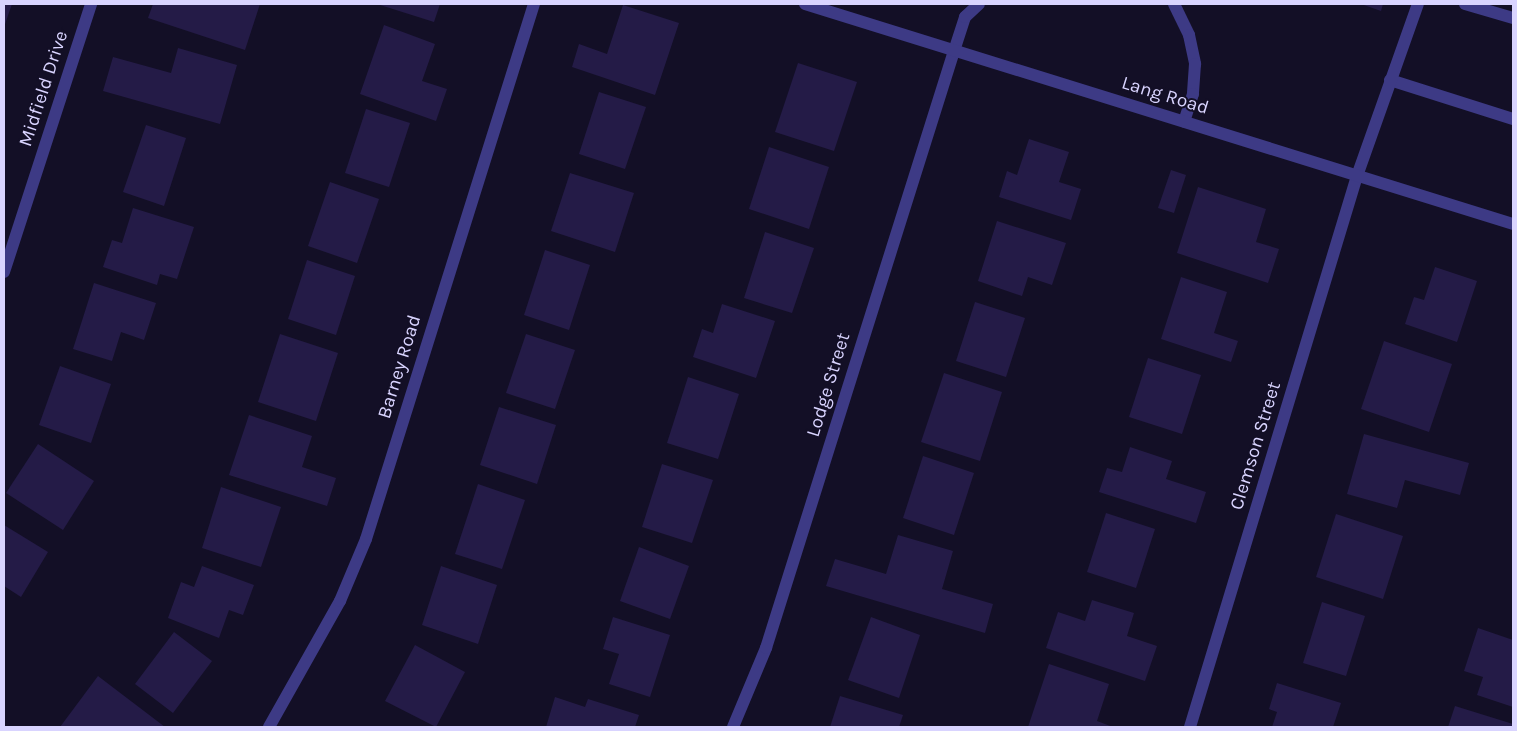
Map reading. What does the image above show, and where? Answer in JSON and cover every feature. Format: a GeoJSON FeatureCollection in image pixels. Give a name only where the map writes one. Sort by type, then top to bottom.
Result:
{"type":"FeatureCollection","features":[{"type":"Feature","properties":{"kind":"street","name":"Midfield Drive"},"geometry":{"type":"LineString","coordinates":[[4,272],[91,4]]}},
{"type":"Feature","properties":{"kind":"street","name":"Barney Road"},"geometry":{"type":"LineString","coordinates":[[269,727],[340,601],[366,539],[534,4]]}},
{"type":"Feature","properties":{"kind":"street","name":"Lang Road"},"geometry":{"type":"LineString","coordinates":[[805,4],[1513,224]]}},
{"type":"Feature","properties":{"kind":"street","name":"Lodge Street"},"geometry":{"type":"LineString","coordinates":[[733,727],[766,648],[965,17],[979,4]]}},
{"type":"Feature","properties":{"kind":"street"},"geometry":{"type":"LineString","coordinates":[[1174,4],[1189,35],[1195,64],[1193,94],[1184,122]]}},
{"type":"Feature","properties":{"kind":"street","name":"Clemson Street"},"geometry":{"type":"LineString","coordinates":[[1190,727],[1357,176],[1418,4]]}},
{"type":"Feature","properties":{"kind":"street"},"geometry":{"type":"LineString","coordinates":[[1465,4],[1513,18]]}},
{"type":"Feature","properties":{"kind":"street"},"geometry":{"type":"LineString","coordinates":[[1390,80],[1513,119]]}},
{"type":"Feature","properties":{"kind":"building"},"geometry":{"type":"Polygon","coordinates":[[[4,4],[12,4],[4,27],[4,4]]]}},
{"type":"Feature","properties":{"kind":"building"},"geometry":{"type":"Polygon","coordinates":[[[153,4],[260,4],[245,50],[148,18],[153,4]]]}},
{"type":"Feature","properties":{"kind":"building"},"geometry":{"type":"Polygon","coordinates":[[[377,4],[440,4],[434,22],[377,4]]]}},
{"type":"Feature","properties":{"kind":"building"},"geometry":{"type":"Polygon","coordinates":[[[1361,4],[1383,4],[1381,11],[1361,4]]]}},
{"type":"Feature","properties":{"kind":"building"},"geometry":{"type":"Polygon","coordinates":[[[623,5],[679,23],[655,95],[572,67],[579,44],[607,54],[623,5]]]}},
{"type":"Feature","properties":{"kind":"building"},"geometry":{"type":"Polygon","coordinates":[[[384,25],[435,44],[422,81],[447,89],[436,121],[360,94],[384,25]]]}},
{"type":"Feature","properties":{"kind":"building"},"geometry":{"type":"Polygon","coordinates":[[[178,48],[237,65],[220,124],[103,91],[113,57],[171,73],[178,48]]]}},
{"type":"Feature","properties":{"kind":"building"},"geometry":{"type":"Polygon","coordinates":[[[798,63],[857,82],[834,151],[775,132],[798,63]]]}},
{"type":"Feature","properties":{"kind":"building"},"geometry":{"type":"Polygon","coordinates":[[[599,92],[646,107],[625,169],[579,154],[599,92]]]}},
{"type":"Feature","properties":{"kind":"building"},"geometry":{"type":"Polygon","coordinates":[[[366,109],[410,123],[389,187],[345,173],[366,109]]]}},
{"type":"Feature","properties":{"kind":"building"},"geometry":{"type":"Polygon","coordinates":[[[146,125],[186,138],[164,206],[123,192],[146,125]]]}},
{"type":"Feature","properties":{"kind":"building"},"geometry":{"type":"Polygon","coordinates":[[[1029,139],[1069,152],[1059,182],[1081,189],[1071,220],[999,197],[1007,171],[1017,175],[1029,139]]]}},
{"type":"Feature","properties":{"kind":"building"},"geometry":{"type":"Polygon","coordinates":[[[769,147],[829,167],[809,229],[749,209],[769,147]]]}},
{"type":"Feature","properties":{"kind":"building"},"geometry":{"type":"Polygon","coordinates":[[[1171,170],[1186,175],[1174,213],[1158,208],[1171,170]]]}},
{"type":"Feature","properties":{"kind":"building"},"geometry":{"type":"Polygon","coordinates":[[[570,173],[634,193],[615,252],[551,231],[570,173]]]}},
{"type":"Feature","properties":{"kind":"building"},"geometry":{"type":"Polygon","coordinates":[[[330,182],[379,199],[357,263],[308,246],[330,182]]]}},
{"type":"Feature","properties":{"kind":"building"},"geometry":{"type":"Polygon","coordinates":[[[1198,187],[1266,209],[1256,242],[1279,249],[1268,283],[1177,253],[1198,187]]]}},
{"type":"Feature","properties":{"kind":"building"},"geometry":{"type":"Polygon","coordinates":[[[133,208],[194,227],[177,279],[160,274],[157,285],[103,267],[112,240],[122,243],[133,208]]]}},
{"type":"Feature","properties":{"kind":"building"},"geometry":{"type":"Polygon","coordinates":[[[997,221],[1066,243],[1052,285],[1028,277],[1022,296],[978,281],[997,221]]]}},
{"type":"Feature","properties":{"kind":"building"},"geometry":{"type":"Polygon","coordinates":[[[765,232],[814,248],[792,313],[744,298],[765,232]]]}},
{"type":"Feature","properties":{"kind":"building"},"geometry":{"type":"Polygon","coordinates":[[[545,250],[590,265],[569,330],[524,315],[545,250]]]}},
{"type":"Feature","properties":{"kind":"building"},"geometry":{"type":"Polygon","coordinates":[[[307,260],[355,276],[336,335],[288,319],[307,260]]]}},
{"type":"Feature","properties":{"kind":"building"},"geometry":{"type":"Polygon","coordinates":[[[1435,267],[1477,281],[1457,342],[1405,324],[1414,297],[1424,300],[1435,267]]]}},
{"type":"Feature","properties":{"kind":"building"},"geometry":{"type":"Polygon","coordinates":[[[1181,277],[1227,292],[1214,333],[1238,341],[1231,362],[1161,339],[1181,277]]]}},
{"type":"Feature","properties":{"kind":"building"},"geometry":{"type":"Polygon","coordinates":[[[94,283],[156,303],[144,340],[121,332],[112,361],[73,349],[94,283]]]}},
{"type":"Feature","properties":{"kind":"building"},"geometry":{"type":"Polygon","coordinates":[[[975,302],[1025,318],[1006,377],[956,361],[975,302]]]}},
{"type":"Feature","properties":{"kind":"building"},"geometry":{"type":"Polygon","coordinates":[[[722,304],[775,321],[756,378],[693,357],[702,329],[713,333],[722,304]]]}},
{"type":"Feature","properties":{"kind":"building"},"geometry":{"type":"Polygon","coordinates":[[[280,334],[338,353],[316,421],[258,402],[280,334]]]}},
{"type":"Feature","properties":{"kind":"building"},"geometry":{"type":"Polygon","coordinates":[[[526,334],[575,350],[555,409],[506,393],[526,334]]]}},
{"type":"Feature","properties":{"kind":"building"},"geometry":{"type":"Polygon","coordinates":[[[1384,341],[1452,364],[1429,432],[1361,409],[1384,341]]]}},
{"type":"Feature","properties":{"kind":"building"},"geometry":{"type":"Polygon","coordinates":[[[1148,358],[1201,375],[1182,434],[1129,417],[1148,358]]]}},
{"type":"Feature","properties":{"kind":"building"},"geometry":{"type":"Polygon","coordinates":[[[60,366],[111,384],[91,443],[39,425],[60,366]]]}},
{"type":"Feature","properties":{"kind":"building"},"geometry":{"type":"Polygon","coordinates":[[[944,373],[1002,392],[980,461],[921,442],[944,373]]]}},
{"type":"Feature","properties":{"kind":"building"},"geometry":{"type":"Polygon","coordinates":[[[688,377],[739,394],[718,459],[667,443],[688,377]]]}},
{"type":"Feature","properties":{"kind":"building"},"geometry":{"type":"Polygon","coordinates":[[[499,407],[556,425],[537,484],[480,465],[499,407]]]}},
{"type":"Feature","properties":{"kind":"building"},"geometry":{"type":"Polygon","coordinates":[[[249,415],[312,436],[302,467],[336,478],[327,506],[229,475],[249,415]]]}},
{"type":"Feature","properties":{"kind":"building"},"geometry":{"type":"Polygon","coordinates":[[[1364,434],[1469,463],[1460,495],[1405,480],[1397,508],[1347,494],[1364,434]]]}},
{"type":"Feature","properties":{"kind":"building"},"geometry":{"type":"Polygon","coordinates":[[[38,444],[94,481],[63,530],[6,493],[38,444]]]}},
{"type":"Feature","properties":{"kind":"building"},"geometry":{"type":"Polygon","coordinates":[[[1130,447],[1172,461],[1166,479],[1206,492],[1196,523],[1099,492],[1107,468],[1122,472],[1130,447]]]}},
{"type":"Feature","properties":{"kind":"building"},"geometry":{"type":"Polygon","coordinates":[[[923,456],[974,473],[954,535],[903,518],[923,456]]]}},
{"type":"Feature","properties":{"kind":"building"},"geometry":{"type":"Polygon","coordinates":[[[662,464],[713,480],[692,543],[642,527],[662,464]]]}},
{"type":"Feature","properties":{"kind":"building"},"geometry":{"type":"Polygon","coordinates":[[[478,484],[525,500],[502,569],[455,554],[478,484]]]}},
{"type":"Feature","properties":{"kind":"building"},"geometry":{"type":"Polygon","coordinates":[[[221,487],[281,507],[261,567],[202,548],[221,487]]]}},
{"type":"Feature","properties":{"kind":"building"},"geometry":{"type":"Polygon","coordinates":[[[1106,513],[1155,529],[1136,588],[1087,572],[1106,513]]]}},
{"type":"Feature","properties":{"kind":"building"},"geometry":{"type":"Polygon","coordinates":[[[1336,514],[1403,536],[1383,599],[1316,577],[1336,514]]]}},
{"type":"Feature","properties":{"kind":"building"},"geometry":{"type":"Polygon","coordinates":[[[4,525],[48,552],[21,597],[4,586],[4,525]]]}},
{"type":"Feature","properties":{"kind":"building"},"geometry":{"type":"Polygon","coordinates":[[[898,535],[953,551],[942,589],[993,604],[985,633],[826,586],[835,559],[886,574],[898,535]]]}},
{"type":"Feature","properties":{"kind":"building"},"geometry":{"type":"Polygon","coordinates":[[[639,547],[689,566],[670,619],[620,601],[639,547]]]}},
{"type":"Feature","properties":{"kind":"building"},"geometry":{"type":"Polygon","coordinates":[[[202,566],[254,585],[243,615],[229,610],[219,638],[168,618],[181,582],[194,587],[202,566]]]}},
{"type":"Feature","properties":{"kind":"building"},"geometry":{"type":"Polygon","coordinates":[[[441,566],[497,585],[478,644],[422,625],[441,566]]]}},
{"type":"Feature","properties":{"kind":"building"},"geometry":{"type":"Polygon","coordinates":[[[1092,600],[1134,613],[1127,636],[1157,646],[1145,681],[1046,648],[1058,612],[1085,621],[1092,600]]]}},
{"type":"Feature","properties":{"kind":"building"},"geometry":{"type":"Polygon","coordinates":[[[1322,602],[1365,616],[1346,676],[1303,663],[1322,602]]]}},
{"type":"Feature","properties":{"kind":"building"},"geometry":{"type":"Polygon","coordinates":[[[613,617],[670,635],[650,697],[609,684],[619,654],[603,649],[613,617]]]}},
{"type":"Feature","properties":{"kind":"building"},"geometry":{"type":"Polygon","coordinates":[[[871,617],[920,635],[899,698],[848,680],[871,617]]]}},
{"type":"Feature","properties":{"kind":"building"},"geometry":{"type":"Polygon","coordinates":[[[1478,628],[1513,640],[1513,707],[1477,695],[1483,677],[1464,671],[1478,628]]]}},
{"type":"Feature","properties":{"kind":"building"},"geometry":{"type":"Polygon","coordinates":[[[174,632],[212,661],[173,713],[135,684],[174,632]]]}},
{"type":"Feature","properties":{"kind":"building"},"geometry":{"type":"Polygon","coordinates":[[[415,645],[465,672],[436,727],[385,701],[415,645]]]}},
{"type":"Feature","properties":{"kind":"building"},"geometry":{"type":"Polygon","coordinates":[[[1049,664],[1109,684],[1097,721],[1113,727],[1028,727],[1049,664]]]}},
{"type":"Feature","properties":{"kind":"building"},"geometry":{"type":"Polygon","coordinates":[[[98,676],[165,727],[60,727],[98,676]]]}},
{"type":"Feature","properties":{"kind":"building"},"geometry":{"type":"Polygon","coordinates":[[[1277,683],[1341,703],[1333,727],[1272,727],[1277,712],[1269,709],[1277,683]]]}},
{"type":"Feature","properties":{"kind":"building"},"geometry":{"type":"Polygon","coordinates":[[[840,696],[903,715],[899,727],[830,727],[840,696]]]}},
{"type":"Feature","properties":{"kind":"building"},"geometry":{"type":"Polygon","coordinates":[[[555,697],[585,707],[588,699],[639,715],[635,727],[546,727],[555,697]]]}},
{"type":"Feature","properties":{"kind":"building"},"geometry":{"type":"Polygon","coordinates":[[[1455,706],[1513,724],[1513,727],[1448,727],[1455,706]]]}}]}
